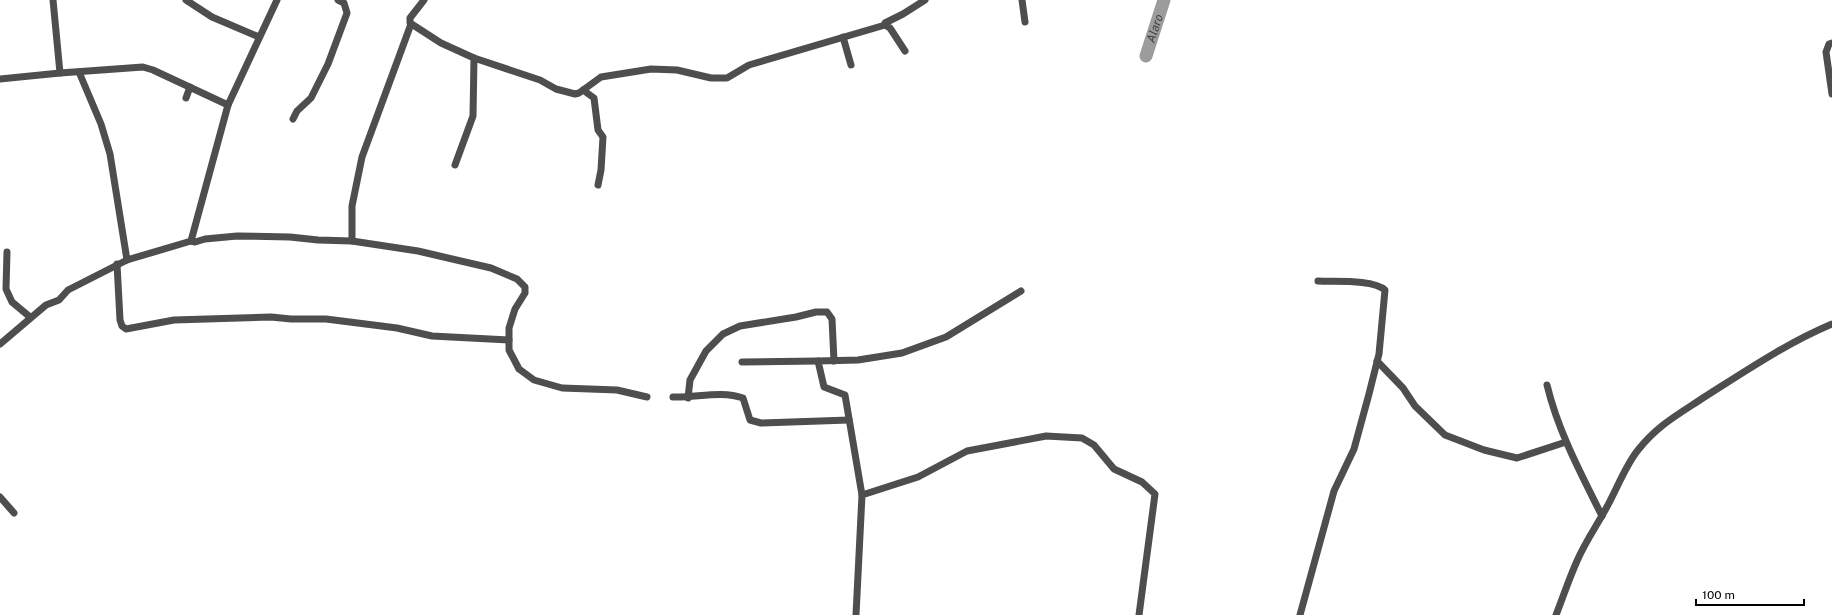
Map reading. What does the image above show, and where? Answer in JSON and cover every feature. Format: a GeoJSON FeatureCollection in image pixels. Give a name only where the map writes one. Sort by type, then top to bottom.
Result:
{"type":"FeatureCollection","features":[{"type":"Feature","properties":{"kind":"street"},"geometry":{"type":"LineString","coordinates":[[53,0],[60,73]]}},
{"type":"Feature","properties":{"kind":"street"},"geometry":{"type":"LineString","coordinates":[[186,0],[212,17],[259,37]]}},
{"type":"Feature","properties":{"kind":"street"},"geometry":{"type":"LineString","coordinates":[[191,241],[228,105],[277,0]]}},
{"type":"Feature","properties":{"kind":"street"},"geometry":{"type":"LineString","coordinates":[[293,119],[297,110],[311,98],[331,57],[348,13],[344,3],[338,0]]}},
{"type":"Feature","properties":{"kind":"street"},"geometry":{"type":"LineString","coordinates":[[424,0],[410,18],[412,24],[441,43],[474,58],[540,80],[556,89],[570,94],[579,93],[601,77],[651,69],[677,70],[701,77],[726,78],[749,66],[885,25],[885,23],[925,0]]}},
{"type":"Feature","properties":{"kind":"street"},"geometry":{"type":"LineString","coordinates":[[1022,0],[1025,22]]}},
{"type":"Feature","properties":{"kind":"street"},"geometry":{"type":"LineString","coordinates":[[352,241],[352,206],[362,157],[412,24]]}},
{"type":"Feature","properties":{"kind":"street"},"geometry":{"type":"LineString","coordinates":[[885,25],[890,28],[905,52]]}},
{"type":"Feature","properties":{"kind":"street"},"geometry":{"type":"LineString","coordinates":[[844,37],[851,65]]}},
{"type":"Feature","properties":{"kind":"street"},"geometry":{"type":"LineString","coordinates":[[1832,43],[1829,44],[1826,52],[1832,94]]}},
{"type":"Feature","properties":{"kind":"street"},"geometry":{"type":"LineString","coordinates":[[455,165],[473,116],[474,58]]}},
{"type":"Feature","properties":{"kind":"street"},"geometry":{"type":"LineString","coordinates":[[0,79],[143,67],[153,70],[228,105]]}},
{"type":"Feature","properties":{"kind":"street"},"geometry":{"type":"LineString","coordinates":[[79,72],[101,124],[110,154],[127,260]]}},
{"type":"Feature","properties":{"kind":"street"},"geometry":{"type":"LineString","coordinates":[[186,98],[190,87]]}},
{"type":"Feature","properties":{"kind":"street"},"geometry":{"type":"LineString","coordinates":[[583,90],[594,98],[598,130],[603,137],[601,170],[598,185]]}},
{"type":"Feature","properties":{"kind":"street"},"geometry":{"type":"LineString","coordinates":[[0,344],[30,317],[46,305],[59,300],[68,290],[127,260],[191,241],[195,242],[205,239],[237,236],[290,237],[352,241],[418,251],[460,260],[491,268],[517,278],[524,287],[525,293],[515,309],[509,328],[509,350],[519,369],[534,380],[562,388],[617,390],[647,397]]}},
{"type":"Feature","properties":{"kind":"street"},"geometry":{"type":"LineString","coordinates":[[7,252],[6,290],[12,302],[30,317]]}},
{"type":"Feature","properties":{"kind":"street"},"geometry":{"type":"LineString","coordinates":[[117,264],[120,320],[122,326],[126,329],[174,320],[271,317],[291,319],[326,319],[397,328],[432,336],[509,340]]}},
{"type":"Feature","properties":{"kind":"street"},"geometry":{"type":"LineString","coordinates":[[1300,615],[1334,491],[1354,449],[1377,361],[1385,290],[1381,287],[1358,283],[1318,282]]}},
{"type":"Feature","properties":{"kind":"street"},"geometry":{"type":"LineString","coordinates":[[742,362],[858,360],[902,352],[946,337],[1021,291]]}},
{"type":"Feature","properties":{"kind":"street"},"geometry":{"type":"LineString","coordinates":[[688,398],[690,380],[706,351],[723,334],[740,326],[796,317],[816,312],[828,312],[832,319],[834,361]]}},
{"type":"Feature","properties":{"kind":"street"},"geometry":{"type":"LineString","coordinates":[[1556,615],[1577,560],[1625,471],[1637,451],[1661,425],[1747,369],[1791,344],[1832,324]]}},
{"type":"Feature","properties":{"kind":"street"},"geometry":{"type":"LineString","coordinates":[[818,361],[824,387],[845,395],[862,495],[856,615]]}},
{"type":"Feature","properties":{"kind":"street"},"geometry":{"type":"LineString","coordinates":[[1377,361],[1403,388],[1415,406],[1445,435],[1484,450],[1517,458],[1566,442]]}},
{"type":"Feature","properties":{"kind":"street"},"geometry":{"type":"LineString","coordinates":[[1547,385],[1550,398],[1566,442],[1602,516]]}},
{"type":"Feature","properties":{"kind":"street"},"geometry":{"type":"LineString","coordinates":[[673,397],[688,398],[713,395],[735,395],[743,398],[750,420],[761,423],[849,420]]}},
{"type":"Feature","properties":{"kind":"street"},"geometry":{"type":"LineString","coordinates":[[862,495],[918,477],[967,451],[1046,436],[1082,438],[1094,445],[1114,469],[1142,482],[1155,494],[1139,615]]}},
{"type":"Feature","properties":{"kind":"street"},"geometry":{"type":"LineString","coordinates":[[0,497],[14,513]]}},
{"type":"Feature","properties":{"kind":"waterway","name":"Alaro"},"geometry":{"type":"LineString","coordinates":[[1146,56],[1164,0]]}}]}
